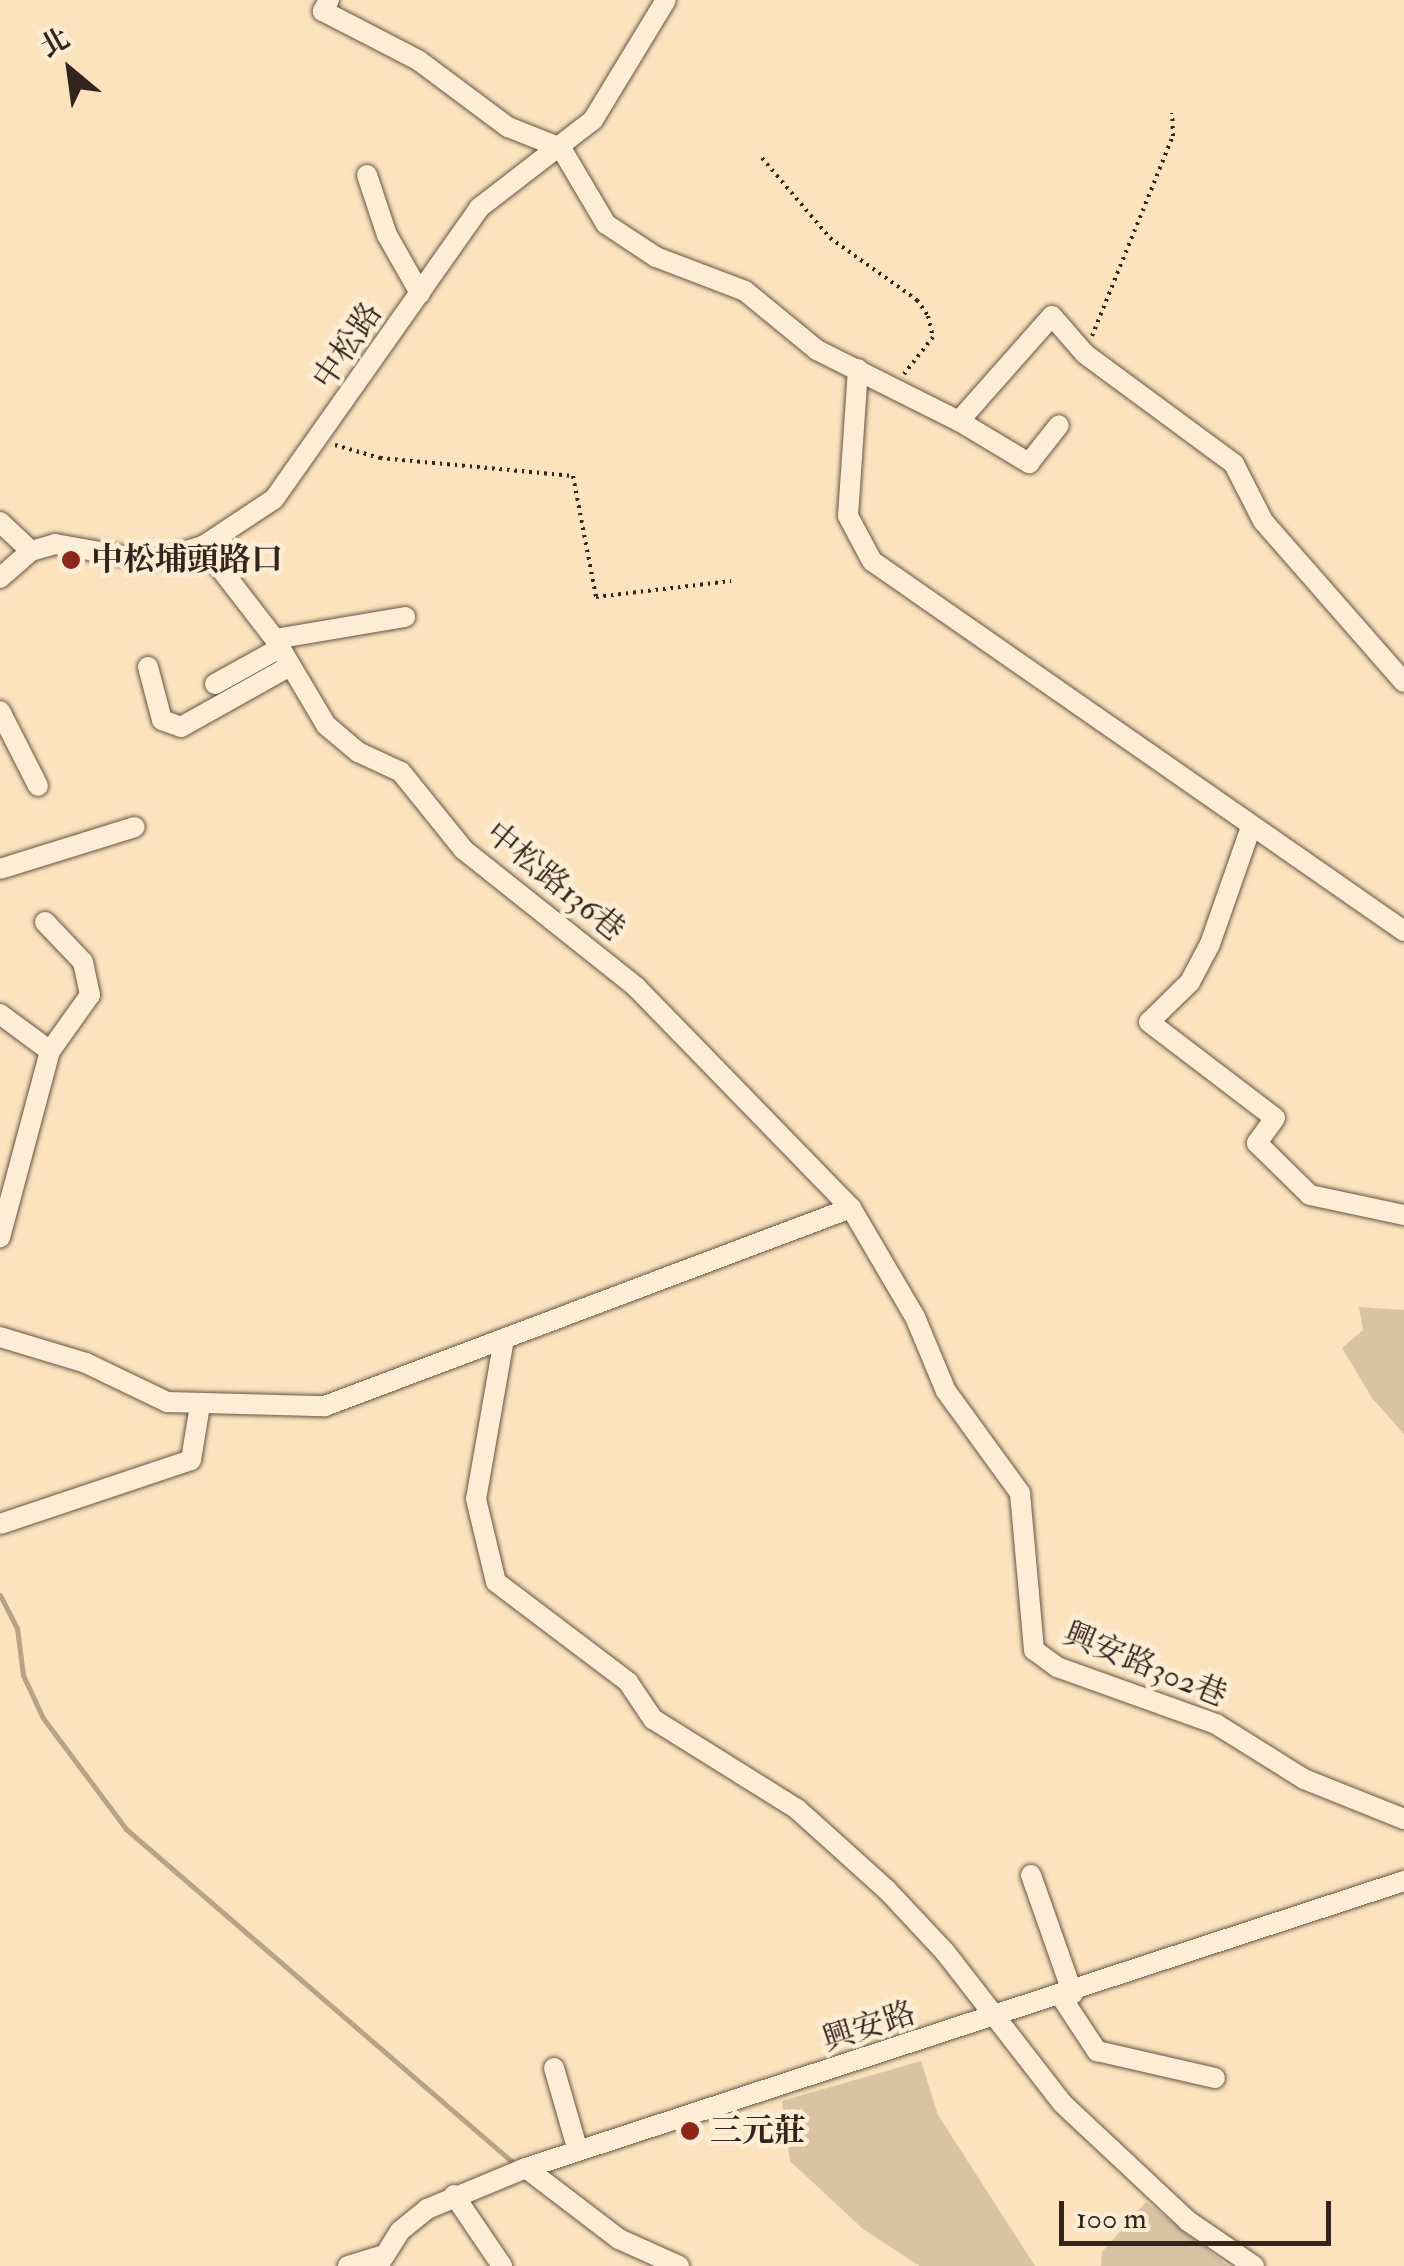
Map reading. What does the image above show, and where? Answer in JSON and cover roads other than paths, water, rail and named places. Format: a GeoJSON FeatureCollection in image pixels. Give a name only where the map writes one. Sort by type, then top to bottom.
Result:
{"type":"FeatureCollection","features":[{"type":"Feature","properties":{"kind":"street"},"geometry":{"type":"LineString","coordinates":[[328,0],[323,10],[418,60],[508,127],[561,148],[606,224],[656,257],[746,290],[818,350],[892,385],[1028,462],[1059,424]]}},
{"type":"Feature","properties":{"kind":"street","name":"中松路"},"geometry":{"type":"LineString","coordinates":[[31,551],[72,545],[146,560],[203,546],[274,500],[320,442],[479,208],[561,148],[620,84],[666,0]]}},
{"type":"Feature","properties":{"kind":"street"},"geometry":{"type":"LineString","coordinates":[[367,175],[386,234],[420,292]]}},
{"type":"Feature","properties":{"kind":"street"},"geometry":{"type":"LineString","coordinates":[[959,421],[1052,316],[1085,354],[1234,464],[1263,521],[1404,682]]}},
{"type":"Feature","properties":{"kind":"street"},"geometry":{"type":"LineString","coordinates":[[858,368],[848,516],[872,561],[1404,931]]}},
{"type":"Feature","properties":{"kind":"street"},"geometry":{"type":"LineString","coordinates":[[0,522],[31,551],[0,578]]}},
{"type":"Feature","properties":{"kind":"street","name":"中松路136巷"},"geometry":{"type":"LineString","coordinates":[[203,546],[281,651],[326,725],[358,752],[401,772],[464,850],[636,987],[850,1208]]}},
{"type":"Feature","properties":{"kind":"street"},"geometry":{"type":"LineString","coordinates":[[215,684],[281,651],[405,617]]}},
{"type":"Feature","properties":{"kind":"street"},"geometry":{"type":"LineString","coordinates":[[148,667],[162,720],[182,726],[281,651]]}},
{"type":"Feature","properties":{"kind":"street"},"geometry":{"type":"LineString","coordinates":[[0,710],[38,786]]}},
{"type":"Feature","properties":{"kind":"street"},"geometry":{"type":"LineString","coordinates":[[0,869],[135,827]]}},
{"type":"Feature","properties":{"kind":"street"},"geometry":{"type":"LineString","coordinates":[[1251,827],[1210,944],[1190,982],[1149,1022],[1275,1118],[1257,1143],[1310,1196],[1404,1215]]}},
{"type":"Feature","properties":{"kind":"street"},"geometry":{"type":"LineString","coordinates":[[0,1237],[50,1051],[90,995],[82,962],[45,922]]}},
{"type":"Feature","properties":{"kind":"street"},"geometry":{"type":"LineString","coordinates":[[0,1014],[50,1051]]}},
{"type":"Feature","properties":{"kind":"street"},"geometry":{"type":"LineString","coordinates":[[0,1338],[86,1362],[167,1402],[325,1406],[850,1208]]}},
{"type":"Feature","properties":{"kind":"street","name":"興安路302巷"},"geometry":{"type":"LineString","coordinates":[[850,1208],[914,1317],[946,1391],[1020,1494],[1034,1650],[1057,1667],[1216,1724],[1304,1779],[1404,1820]]}},
{"type":"Feature","properties":{"kind":"street"},"geometry":{"type":"LineString","coordinates":[[504,1338],[476,1498],[496,1582],[628,1682],[653,1718],[796,1809],[887,1890],[1062,2102],[1188,2221],[1254,2266]]}},
{"type":"Feature","properties":{"kind":"street"},"geometry":{"type":"LineString","coordinates":[[0,1524],[191,1460],[200,1405]]}},
{"type":"Feature","properties":{"kind":"street"},"geometry":{"type":"LineString","coordinates":[[1032,1875],[1068,1996],[1097,2051],[1215,2078]]}},
{"type":"Feature","properties":{"kind":"street","name":"興安路"},"geometry":{"type":"LineString","coordinates":[[379,2261],[400,2231],[454,2195],[526,2168],[1068,1996],[1404,1881]]}},
{"type":"Feature","properties":{"kind":"street"},"geometry":{"type":"LineString","coordinates":[[554,2068],[578,2151]]}},
{"type":"Feature","properties":{"kind":"street"},"geometry":{"type":"LineString","coordinates":[[526,2168],[619,2238],[679,2266]]}},
{"type":"Feature","properties":{"kind":"street"},"geometry":{"type":"LineString","coordinates":[[454,2195],[502,2266]]}},
{"type":"Feature","properties":{"kind":"street"},"geometry":{"type":"LineString","coordinates":[[348,2266],[379,2261]]}},
{"type":"Feature","properties":{"kind":"waterway"},"geometry":{"type":"LineString","coordinates":[[0,1595],[17,1628],[23,1675],[43,1718],[126,1829],[516,2165]]}},
{"type":"Feature","properties":{"kind":"place","name":"中松埔頭路口"},"geometry":{"type":"Point","coordinates":[71,560]}},
{"type":"Feature","properties":{"kind":"place","name":"三元莊"},"geometry":{"type":"Point","coordinates":[690,2131]}}]}
